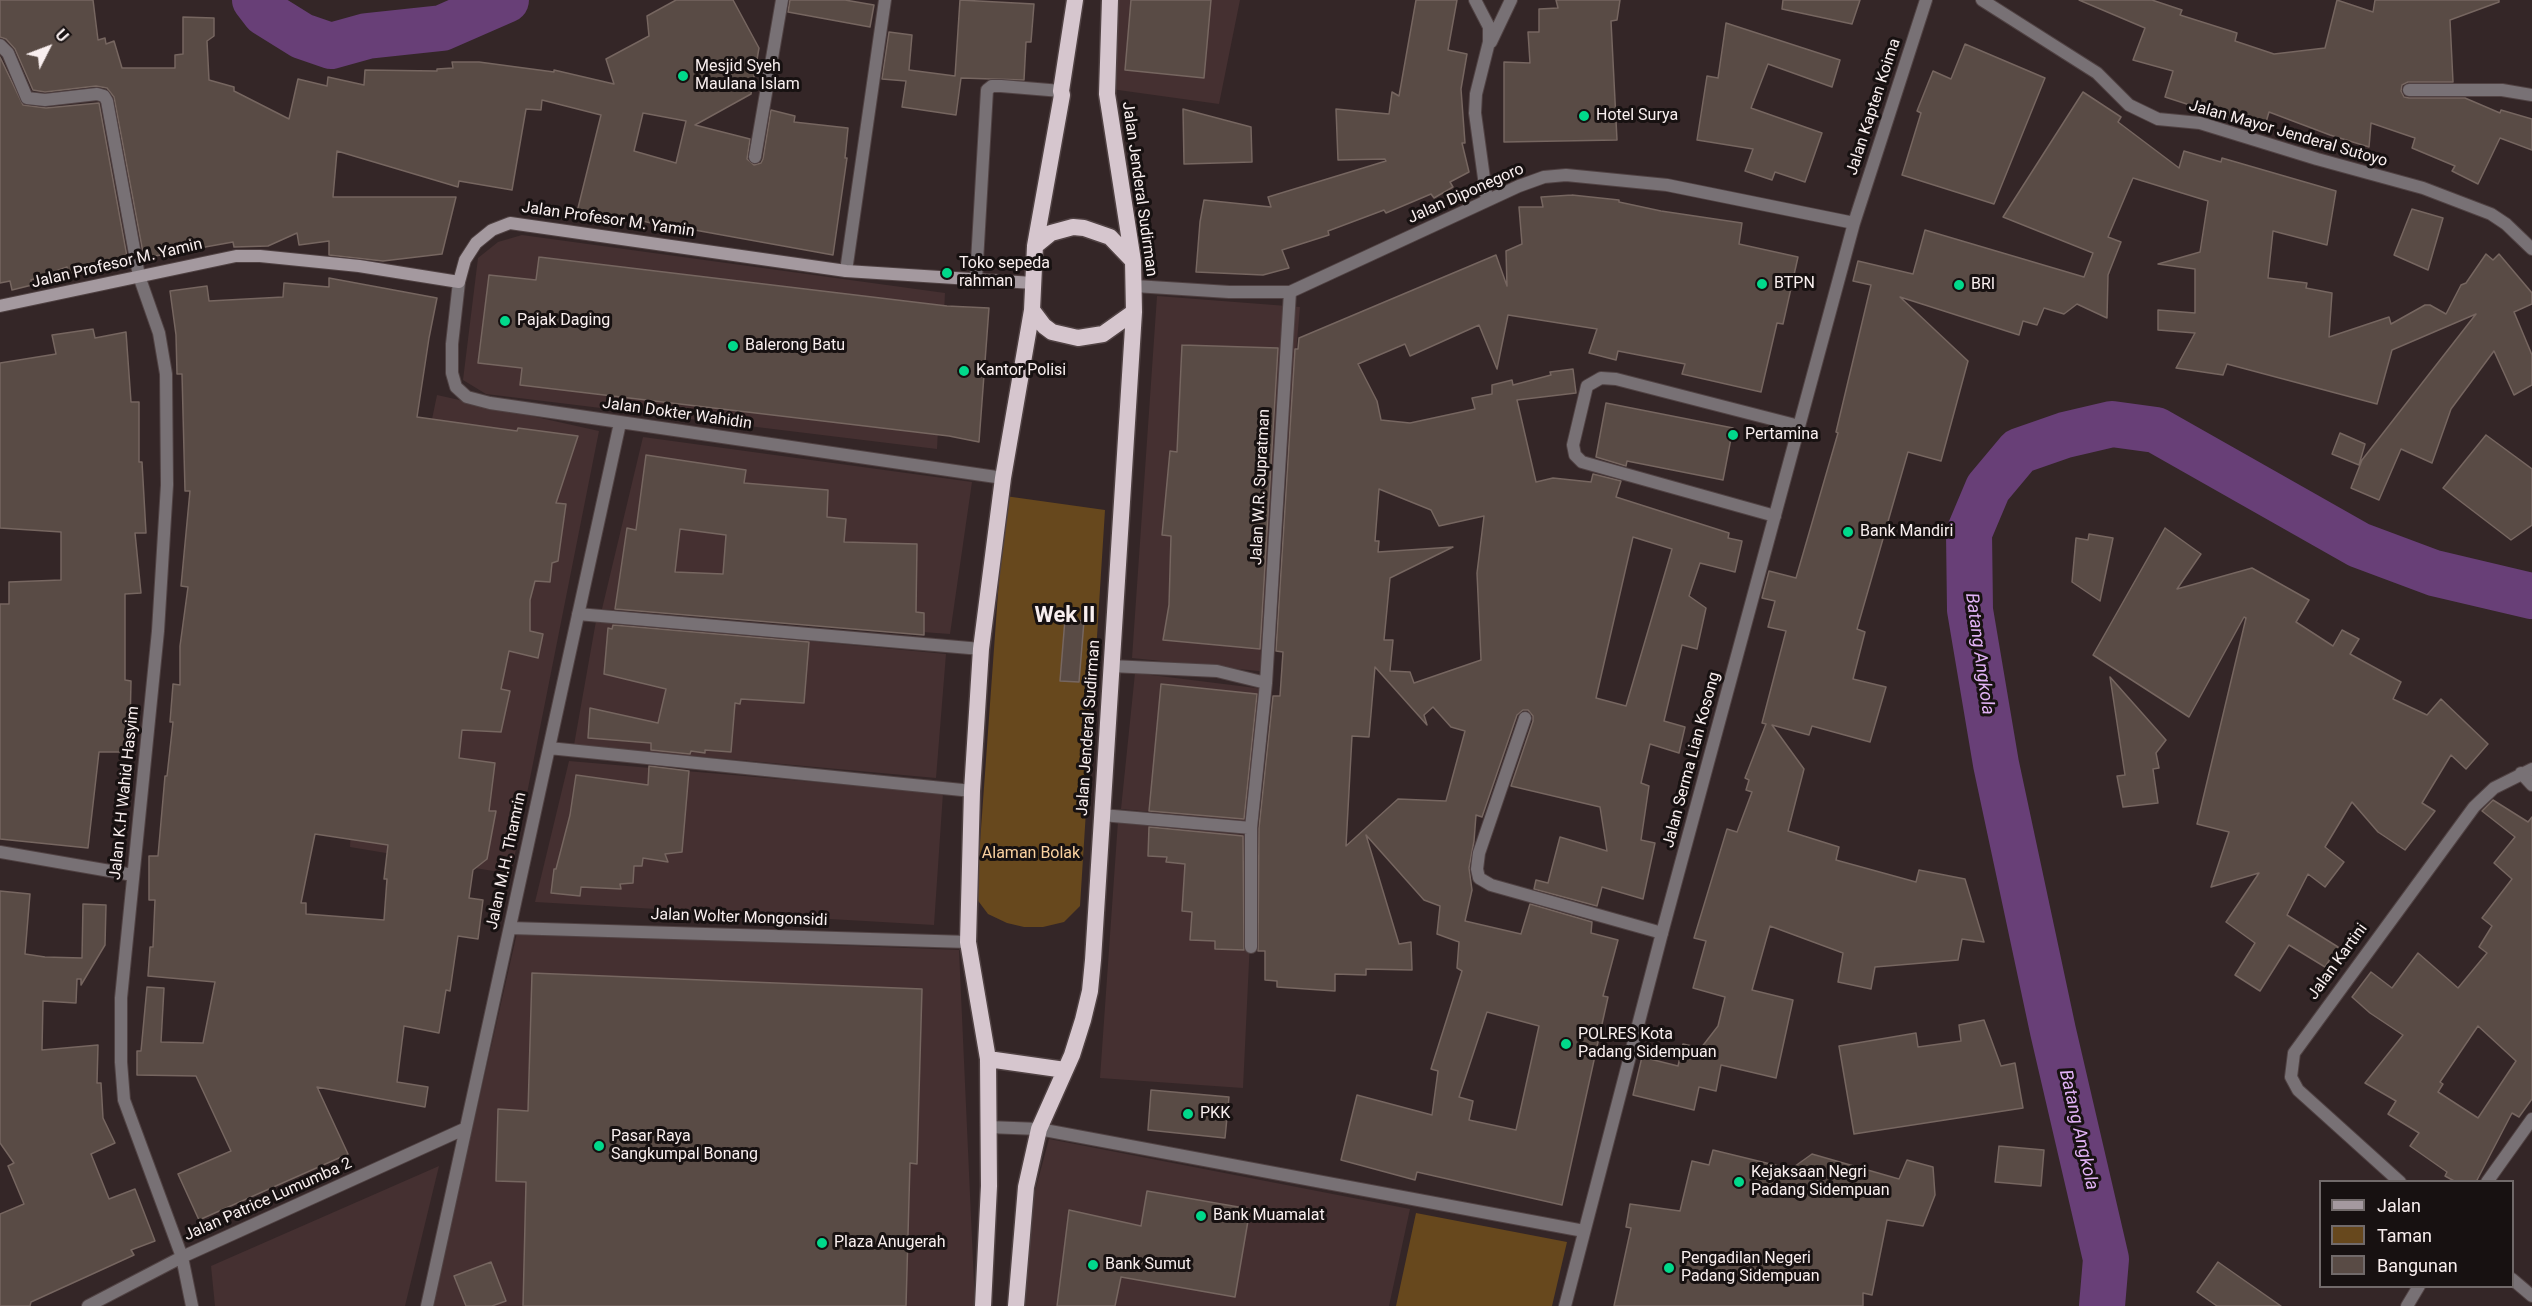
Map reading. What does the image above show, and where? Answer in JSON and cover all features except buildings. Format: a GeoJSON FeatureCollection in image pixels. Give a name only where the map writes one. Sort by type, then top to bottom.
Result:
{"type":"FeatureCollection","features":[{"type":"Feature","properties":{"kind":"highway"},"geometry":{"type":"LineString","coordinates":[[983,1306],[989,1186],[988,1059],[968,942],[972,791],[981,649],[1003,478],[1032,310],[1035,246],[1062,95],[1060,91],[1075,0]]}},
{"type":"Feature","properties":{"kind":"highway","name":"Jalan Jenderal Sudirman"},"geometry":{"type":"LineString","coordinates":[[1016,1306],[1026,1187],[1038,1129],[1065,1070],[1083,1020],[1090,991],[1134,312],[1133,261],[1107,94],[1110,0]]}},
{"type":"Feature","properties":{"kind":"highway"},"geometry":{"type":"LineString","coordinates":[[1035,246],[1051,233],[1073,227],[1084,228],[1110,237],[1133,261]]}},
{"type":"Feature","properties":{"kind":"highway"},"geometry":{"type":"LineString","coordinates":[[1032,310],[1044,326],[1052,332],[1078,338],[1103,334],[1134,312]]}},
{"type":"Feature","properties":{"kind":"highway"},"geometry":{"type":"LineString","coordinates":[[988,1059],[1065,1070]]}},
{"type":"Feature","properties":{"kind":"main road","name":"Jalan Profesor M. Yamin"},"geometry":{"type":"LineString","coordinates":[[0,306],[212,260],[260,256],[359,266],[459,282],[465,260],[476,243],[492,230],[510,223],[846,271],[1033,283]]}},
{"type":"Feature","properties":{"kind":"street"},"geometry":{"type":"LineString","coordinates":[[755,157],[782,0]]}},
{"type":"Feature","properties":{"kind":"street"},"geometry":{"type":"LineString","coordinates":[[846,271],[885,0]]}},
{"type":"Feature","properties":{"kind":"street"},"geometry":{"type":"LineString","coordinates":[[1475,0],[1489,27],[1487,48],[1476,94],[1475,113],[1487,200]]}},
{"type":"Feature","properties":{"kind":"street"},"geometry":{"type":"LineString","coordinates":[[1487,48],[1511,0]]}},
{"type":"Feature","properties":{"kind":"street","name":"Jalan Kapten Koima"},"geometry":{"type":"LineString","coordinates":[[1854,223],[1926,0]]}},
{"type":"Feature","properties":{"kind":"street","name":"Jalan Mayor Jenderal Sutoyo"},"geometry":{"type":"LineString","coordinates":[[1982,0],[2097,73],[2129,105],[2158,119],[2200,123],[2317,159],[2423,188],[2491,214],[2506,224],[2532,249]]}},
{"type":"Feature","properties":{"kind":"street","name":"Jalan K.H Wahid Hasyim"},"geometry":{"type":"LineString","coordinates":[[0,45],[8,53],[27,98],[45,100],[97,94],[104,96],[107,101],[112,117],[139,276],[159,333],[166,374],[167,485],[158,631],[121,998],[121,1051],[124,1101],[182,1257],[192,1306]]}},
{"type":"Feature","properties":{"kind":"street"},"geometry":{"type":"LineString","coordinates":[[976,279],[987,90],[992,86],[1001,86],[1060,91]]}},
{"type":"Feature","properties":{"kind":"street"},"geometry":{"type":"LineString","coordinates":[[2409,90],[2502,90],[2532,95]]}},
{"type":"Feature","properties":{"kind":"street","name":"Jalan Diponegoro"},"geometry":{"type":"LineString","coordinates":[[1134,286],[1229,292],[1290,292],[1395,245],[1487,200],[1544,177],[1586,176],[1667,185],[1854,223]]}},
{"type":"Feature","properties":{"kind":"street","name":"Jalan Serma Lian Kosong"},"geometry":{"type":"LineString","coordinates":[[1565,1306],[1662,933],[1854,223]]}},
{"type":"Feature","properties":{"kind":"street","name":"Jalan Dokter Wahidin"},"geometry":{"type":"LineString","coordinates":[[459,282],[452,345],[452,373],[460,392],[467,397],[490,403],[620,423],[1003,478]]}},
{"type":"Feature","properties":{"kind":"street","name":"Jalan W.R. Supratman"},"geometry":{"type":"LineString","coordinates":[[1251,946],[1251,828],[1266,683],[1290,292]]}},
{"type":"Feature","properties":{"kind":"street"},"geometry":{"type":"LineString","coordinates":[[1775,516],[1582,462],[1575,455],[1574,445],[1584,396],[1587,386],[1593,381],[1601,378],[1616,379],[1799,426]]}},
{"type":"Feature","properties":{"kind":"street","name":"Jalan M.H. Thamrin"},"geometry":{"type":"LineString","coordinates":[[427,1306],[620,423]]}},
{"type":"Feature","properties":{"kind":"street"},"geometry":{"type":"LineString","coordinates":[[578,614],[981,649]]}},
{"type":"Feature","properties":{"kind":"street"},"geometry":{"type":"LineString","coordinates":[[1111,666],[1217,671],[1266,683]]}},
{"type":"Feature","properties":{"kind":"street"},"geometry":{"type":"LineString","coordinates":[[1525,717],[1479,853],[1477,869],[1479,878],[1491,885],[1662,933]]}},
{"type":"Feature","properties":{"kind":"street"},"geometry":{"type":"LineString","coordinates":[[549,748],[972,791]]}},
{"type":"Feature","properties":{"kind":"street"},"geometry":{"type":"LineString","coordinates":[[2527,771],[2532,785]]}},
{"type":"Feature","properties":{"kind":"street","name":"Jalan Kartini"},"geometry":{"type":"LineString","coordinates":[[2398,1180],[2298,1090],[2291,1077],[2294,1053],[2474,807],[2494,788],[2527,771]]}},
{"type":"Feature","properties":{"kind":"street"},"geometry":{"type":"LineString","coordinates":[[1102,814],[1251,828]]}},
{"type":"Feature","properties":{"kind":"street"},"geometry":{"type":"LineString","coordinates":[[0,852],[133,875]]}},
{"type":"Feature","properties":{"kind":"street","name":"Jalan Wolter Mongonsidi"},"geometry":{"type":"LineString","coordinates":[[510,928],[968,942]]}},
{"type":"Feature","properties":{"kind":"street"},"geometry":{"type":"LineString","coordinates":[[2488,1180],[2532,1119]]}},
{"type":"Feature","properties":{"kind":"street"},"geometry":{"type":"LineString","coordinates":[[988,1127],[1038,1129],[1584,1231]]}},
{"type":"Feature","properties":{"kind":"street","name":"Jalan Patrice Lumumba 2"},"geometry":{"type":"LineString","coordinates":[[88,1306],[182,1257],[465,1129]]}},
{"type":"Feature","properties":{"kind":"street"},"geometry":{"type":"LineString","coordinates":[[2514,1281],[2532,1296]]}},
{"type":"Feature","properties":{"kind":"street"},"geometry":{"type":"LineString","coordinates":[[2407,1306],[2418,1288]]}},
{"type":"Feature","properties":{"kind":"shaded area"},"geometry":{"type":"Polygon","coordinates":[[[1119,0],[1240,0],[1219,104],[1111,89],[1119,0]]]}},
{"type":"Feature","properties":{"kind":"shaded area","name":"Balerong Batu"},"geometry":{"type":"Polygon","coordinates":[[[522,235],[945,293],[937,449],[486,394],[463,380],[478,258],[498,242],[522,235]]]}},
{"type":"Feature","properties":{"kind":"shaded area"},"geometry":{"type":"Polygon","coordinates":[[[1157,296],[1300,307],[1268,672],[1132,658],[1157,296]]]}},
{"type":"Feature","properties":{"kind":"shaded area"},"geometry":{"type":"Polygon","coordinates":[[[437,395],[599,431],[511,874],[350,847],[352,807],[437,395]]]}},
{"type":"Feature","properties":{"kind":"shaded area"},"geometry":{"type":"Polygon","coordinates":[[[643,437],[972,482],[950,634],[602,609],[643,437]]]}},
{"type":"Feature","properties":{"kind":"shaded area"},"geometry":{"type":"Polygon","coordinates":[[[596,621],[946,654],[936,778],[574,745],[596,621]]]}},
{"type":"Feature","properties":{"kind":"shaded area"},"geometry":{"type":"Polygon","coordinates":[[[1135,673],[1264,689],[1256,822],[1121,809],[1135,673]]]}},
{"type":"Feature","properties":{"kind":"shaded area"},"geometry":{"type":"Polygon","coordinates":[[[569,761],[943,793],[934,925],[535,902],[569,761]]]}},
{"type":"Feature","properties":{"kind":"shaded area"},"geometry":{"type":"Polygon","coordinates":[[[1118,821],[1255,836],[1243,1088],[1100,1078],[1118,821]]]}},
{"type":"Feature","properties":{"kind":"shaded area"},"geometry":{"type":"Polygon","coordinates":[[[517,933],[959,950],[975,1306],[432,1306],[517,933]]]}},
{"type":"Feature","properties":{"kind":"shaded area"},"geometry":{"type":"Polygon","coordinates":[[[1049,1139],[1410,1209],[1389,1306],[1025,1306],[1031,1206],[1049,1139]]]}},
{"type":"Feature","properties":{"kind":"shaded area"},"geometry":{"type":"Polygon","coordinates":[[[439,1166],[405,1306],[215,1306],[211,1266],[439,1166]]]}},
{"type":"Feature","properties":{"kind":"green space","name":"Alaman Bolak"},"geometry":{"type":"Polygon","coordinates":[[[1005,496],[1105,510],[1080,906],[1064,922],[1043,927],[1024,927],[1007,923],[988,914],[976,898],[1005,496]]]}},
{"type":"Feature","properties":{"kind":"green space"},"geometry":{"type":"Polygon","coordinates":[[[1416,1213],[1567,1242],[1552,1306],[1396,1306],[1416,1213]]]}},
{"type":"Feature","properties":{"kind":"waterway"},"geometry":{"type":"LineString","coordinates":[[255,0],[265,13],[302,36],[331,46],[367,36],[442,28],[506,0]]}},
{"type":"Feature","properties":{"kind":"waterway","name":"Batang Angkola"},"geometry":{"type":"LineString","coordinates":[[2102,1306],[2106,1259],[2053,1031],[1996,764],[1970,610],[1969,533],[1988,488],[2019,451],[2065,435],[2112,424],[2156,430],[2359,545],[2434,573],[2532,596]]}},
{"type":"Feature","properties":{"kind":"place","name":"Mesjid Syeh Maulana Islam"},"geometry":{"type":"Point","coordinates":[683,76]}},
{"type":"Feature","properties":{"kind":"place","name":"Hotel Surya"},"geometry":{"type":"Point","coordinates":[1584,116]}},
{"type":"Feature","properties":{"kind":"place","name":"Toko sepeda rahman"},"geometry":{"type":"Point","coordinates":[947,273]}},
{"type":"Feature","properties":{"kind":"place","name":"BTPN"},"geometry":{"type":"Point","coordinates":[1762,284]}},
{"type":"Feature","properties":{"kind":"place","name":"BRI"},"geometry":{"type":"Point","coordinates":[1959,285]}},
{"type":"Feature","properties":{"kind":"place","name":"Pajak Daging"},"geometry":{"type":"Point","coordinates":[505,321]}},
{"type":"Feature","properties":{"kind":"place","name":"Balerong Batu"},"geometry":{"type":"Point","coordinates":[733,346]}},
{"type":"Feature","properties":{"kind":"place","name":"Kantor Polisi"},"geometry":{"type":"Point","coordinates":[964,371]}},
{"type":"Feature","properties":{"kind":"place","name":"Pertamina"},"geometry":{"type":"Point","coordinates":[1733,435]}},
{"type":"Feature","properties":{"kind":"place","name":"Bank Mandiri"},"geometry":{"type":"Point","coordinates":[1848,532]}},
{"type":"Feature","properties":{"kind":"place","name":"POLRES Kota Padang Sidempuan"},"geometry":{"type":"Point","coordinates":[1566,1044]}},
{"type":"Feature","properties":{"kind":"place","name":"PKK"},"geometry":{"type":"Point","coordinates":[1188,1114]}},
{"type":"Feature","properties":{"kind":"place","name":"Pasar Raya Sangkumpal Bonang"},"geometry":{"type":"Point","coordinates":[599,1146]}},
{"type":"Feature","properties":{"kind":"place","name":"Kejaksaan Negri Padang Sidempuan"},"geometry":{"type":"Point","coordinates":[1739,1182]}},
{"type":"Feature","properties":{"kind":"place","name":"Bank Muamalat"},"geometry":{"type":"Point","coordinates":[1201,1216]}},
{"type":"Feature","properties":{"kind":"place","name":"Plaza Anugerah"},"geometry":{"type":"Point","coordinates":[822,1243]}},
{"type":"Feature","properties":{"kind":"place","name":"Bank Sumut"},"geometry":{"type":"Point","coordinates":[1093,1265]}},
{"type":"Feature","properties":{"kind":"place","name":"Pengadilan Negeri Padang Sidempuan"},"geometry":{"type":"Point","coordinates":[1669,1268]}},
{"type":"Feature","properties":{"kind":"district","name":"Wek II"},"geometry":{"type":"Point","coordinates":[1065,616]}}]}
